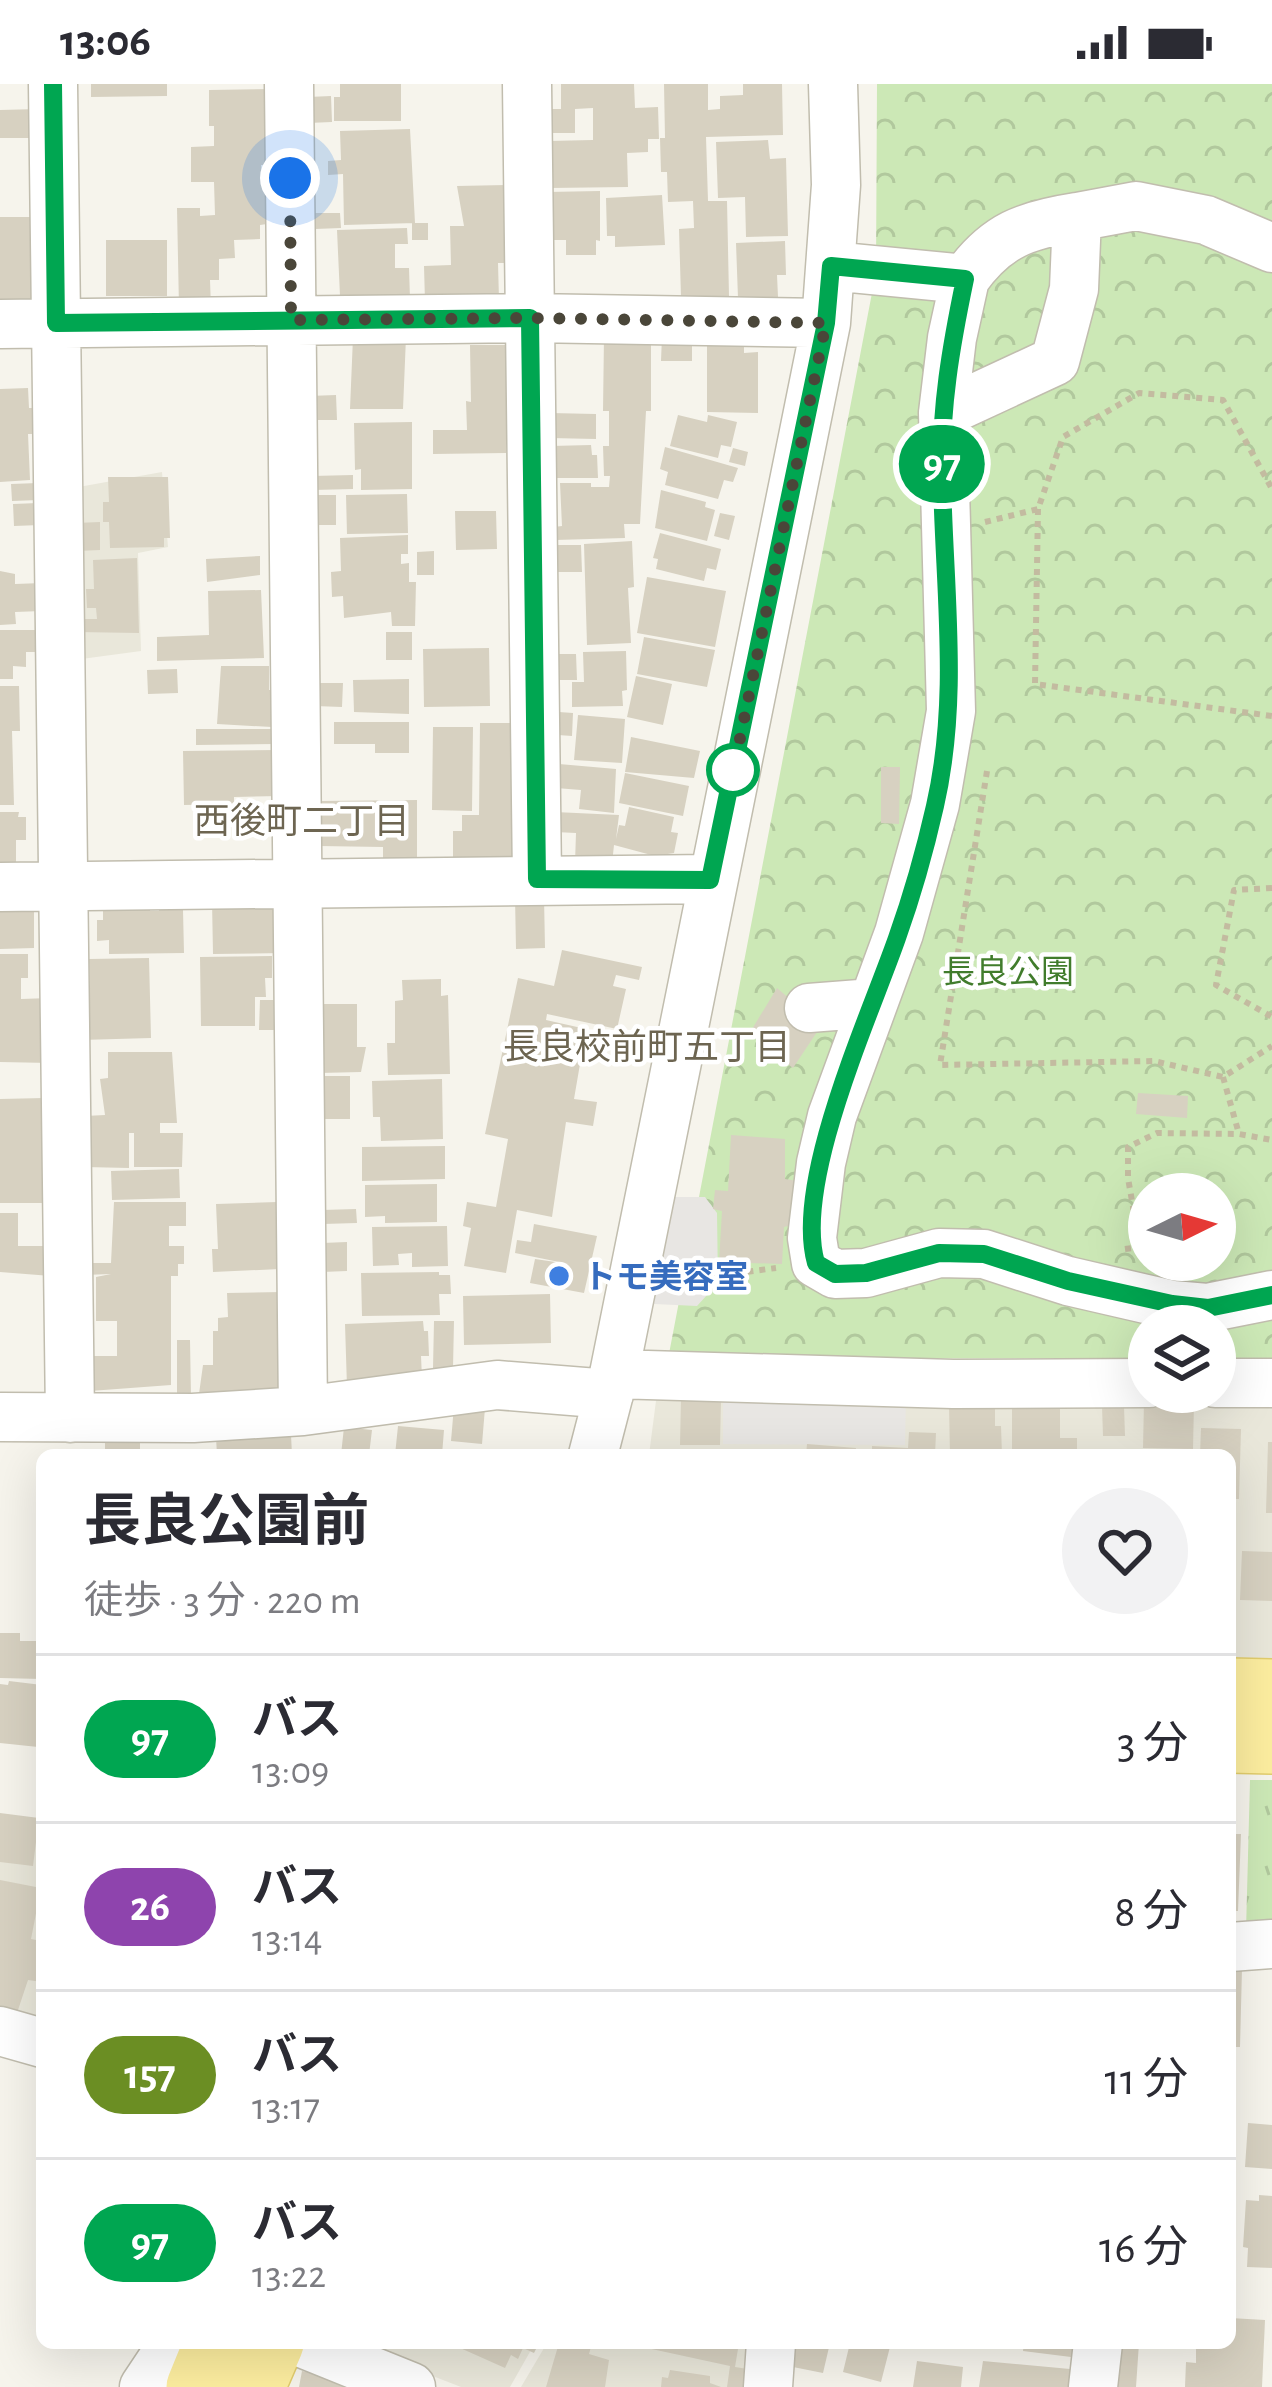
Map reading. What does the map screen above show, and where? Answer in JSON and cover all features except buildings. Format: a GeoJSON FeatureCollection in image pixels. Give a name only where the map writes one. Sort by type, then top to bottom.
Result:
{"type":"FeatureCollection","features":[{"type":"Feature","properties":{"kind":"main road"},"geometry":{"type":"LineString","coordinates":[[1236,1690],[1272,1691]]}},
{"type":"Feature","properties":{"kind":"main road"},"geometry":{"type":"LineString","coordinates":[[1236,1741],[1272,1742]]}},
{"type":"Feature","properties":{"kind":"main road"},"geometry":{"type":"LineString","coordinates":[[197,2387],[213,2349]]}},
{"type":"Feature","properties":{"kind":"main road"},"geometry":{"type":"LineString","coordinates":[[253,2387],[269,2349]]}},
{"type":"Feature","properties":{"kind":"street"},"geometry":{"type":"LineString","coordinates":[[53,84],[70,1418]]}},
{"type":"Feature","properties":{"kind":"street"},"geometry":{"type":"LineString","coordinates":[[289,84],[303,1411]]}},
{"type":"Feature","properties":{"kind":"street"},"geometry":{"type":"LineString","coordinates":[[527,84],[537,879]]}},
{"type":"Feature","properties":{"kind":"street"},"geometry":{"type":"LineString","coordinates":[[595,1449],[826,323],[836,184],[833,84]]}},
{"type":"Feature","properties":{"kind":"street"},"geometry":{"type":"LineString","coordinates":[[1272,248],[1206,220],[1136,206],[1042,223],[997,242],[965,279],[943,413],[951,711],[935,804],[899,933],[832,1116],[812,1238],[816,1263],[835,1274],[866,1273],[939,1253],[984,1254],[1068,1281],[1172,1304],[1208,1308],[1272,1295]]}},
{"type":"Feature","properties":{"kind":"street"},"geometry":{"type":"LineString","coordinates":[[943,413],[1055,361],[1074,289],[1077,217]]}},
{"type":"Feature","properties":{"kind":"street"},"geometry":{"type":"LineString","coordinates":[[831,266],[965,279]]}},
{"type":"Feature","properties":{"kind":"street"},"geometry":{"type":"LineString","coordinates":[[0,324],[530,318],[826,323]]}},
{"type":"Feature","properties":{"kind":"street"},"geometry":{"type":"LineString","coordinates":[[0,887],[710,880]]}},
{"type":"Feature","properties":{"kind":"street"},"geometry":{"type":"LineString","coordinates":[[809,1008],[873,1003]]}},
{"type":"Feature","properties":{"kind":"street"},"geometry":{"type":"LineString","coordinates":[[0,1418],[193,1418],[303,1411],[497,1385],[1128,1383]]}},
{"type":"Feature","properties":{"kind":"street"},"geometry":{"type":"LineString","coordinates":[[1236,1383],[1272,1383]]}},
{"type":"Feature","properties":{"kind":"street"},"geometry":{"type":"LineString","coordinates":[[1236,1947],[1272,1944]]}},
{"type":"Feature","properties":{"kind":"street"},"geometry":{"type":"LineString","coordinates":[[0,2031],[36,2041]]}},
{"type":"Feature","properties":{"kind":"street"},"geometry":{"type":"LineString","coordinates":[[144,2387],[171,2349]]}},
{"type":"Feature","properties":{"kind":"street"},"geometry":{"type":"LineString","coordinates":[[317,2349],[411,2387]]}},
{"type":"Feature","properties":{"kind":"street"},"geometry":{"type":"LineString","coordinates":[[768,2387],[771,2349]]}},
{"type":"Feature","properties":{"kind":"street"},"geometry":{"type":"LineString","coordinates":[[1094,2387],[1097,2349]]}},
{"type":"Feature","properties":{"kind":"path"},"geometry":{"type":"LineString","coordinates":[[1272,489],[1223,400],[1139,393],[1063,437],[1038,509],[1035,684],[1272,716]]}},
{"type":"Feature","properties":{"kind":"path"},"geometry":{"type":"LineString","coordinates":[[972,525],[1038,509]]}},
{"type":"Feature","properties":{"kind":"path"},"geometry":{"type":"LineString","coordinates":[[990,753],[940,1065],[1154,1061],[1223,1077],[1272,1046]]}},
{"type":"Feature","properties":{"kind":"path"},"geometry":{"type":"LineString","coordinates":[[1272,889],[1234,890],[1216,985],[1272,1017]]}},
{"type":"Feature","properties":{"kind":"path"},"geometry":{"type":"LineString","coordinates":[[1223,1077],[1239,1134]]}},
{"type":"Feature","properties":{"kind":"path"},"geometry":{"type":"LineString","coordinates":[[1128,1173],[1128,1147],[1157,1133],[1239,1134],[1272,1140]]}},
{"type":"Feature","properties":{"kind":"path"},"geometry":{"type":"LineString","coordinates":[[630,1286],[816,1263]]}},
{"type":"Feature","properties":{"kind":"shaded area"},"geometry":{"type":"Polygon","coordinates":[[[162,472],[168,547],[138,553],[141,651],[74,660],[73,488],[162,472]]]}},
{"type":"Feature","properties":{"kind":"shaded area"},"geometry":{"type":"Polygon","coordinates":[[[673,1197],[705,1197],[717,1213],[718,1283],[697,1306],[654,1304],[673,1197]]]}},
{"type":"Feature","properties":{"kind":"shaded area"},"geometry":{"type":"Polygon","coordinates":[[[657,1393],[1128,1393],[1128,1413],[1236,1413],[1236,1393],[1272,1393],[1272,1660],[1236,1659],[1236,1449],[650,1449],[657,1393]]]}},
{"type":"Feature","properties":{"kind":"shaded area"},"geometry":{"type":"Polygon","coordinates":[[[723,1397],[906,1397],[905,1445],[723,1444],[723,1397]]]}},
{"type":"Feature","properties":{"kind":"shaded area"},"geometry":{"type":"Polygon","coordinates":[[[0,1828],[36,1830],[36,2031],[0,2020],[0,1828]]]}},
{"type":"Feature","properties":{"kind":"shaded area"},"geometry":{"type":"Polygon","coordinates":[[[377,2349],[532,2349],[510,2387],[461,2387],[377,2349]]]}},
{"type":"Feature","properties":{"kind":"shaded area"},"geometry":{"type":"Polygon","coordinates":[[[543,2349],[758,2349],[755,2387],[521,2387],[543,2349]]]}},
{"type":"Feature","properties":{"kind":"green space","name":"長良公園"},"geometry":{"type":"Polygon","coordinates":[[[877,84],[1272,84],[1272,1358],[1236,1358],[1236,1305],[1128,1305],[1128,1358],[668,1359],[876,272],[877,84]]]}},
{"type":"Feature","properties":{"kind":"green space"},"geometry":{"type":"Polygon","coordinates":[[[1250,1780],[1272,1780],[1272,1929],[1246,1931],[1250,1780]]]}},
{"type":"Feature","properties":{"kind":"bus line","name":"97"},"geometry":{"type":"LineString","coordinates":[[53,84],[56,323],[530,318],[537,879],[710,880],[826,323],[831,266],[965,279],[943,413],[951,711],[935,804],[899,933],[832,1116],[821,1162],[812,1250],[816,1263],[835,1274],[866,1273],[939,1253],[984,1254],[1068,1281],[1172,1304],[1208,1308],[1272,1295]]}},
{"type":"Feature","properties":{"kind":"place","name":"トモ美容室"},"geometry":{"type":"Point","coordinates":[559,1276]}},
{"type":"Feature","properties":{"kind":"district","name":"西後町二丁目"},"geometry":{"type":"Point","coordinates":[302,820]}},
{"type":"Feature","properties":{"kind":"district","name":"長良校前町五丁目"},"geometry":{"type":"Point","coordinates":[647,1046]}},
{"type":"Feature","properties":{"kind":"route"},"geometry":{"type":"LineString","coordinates":[[290,178],[291,320],[826,323],[730,787],[733,770]]}}]}
